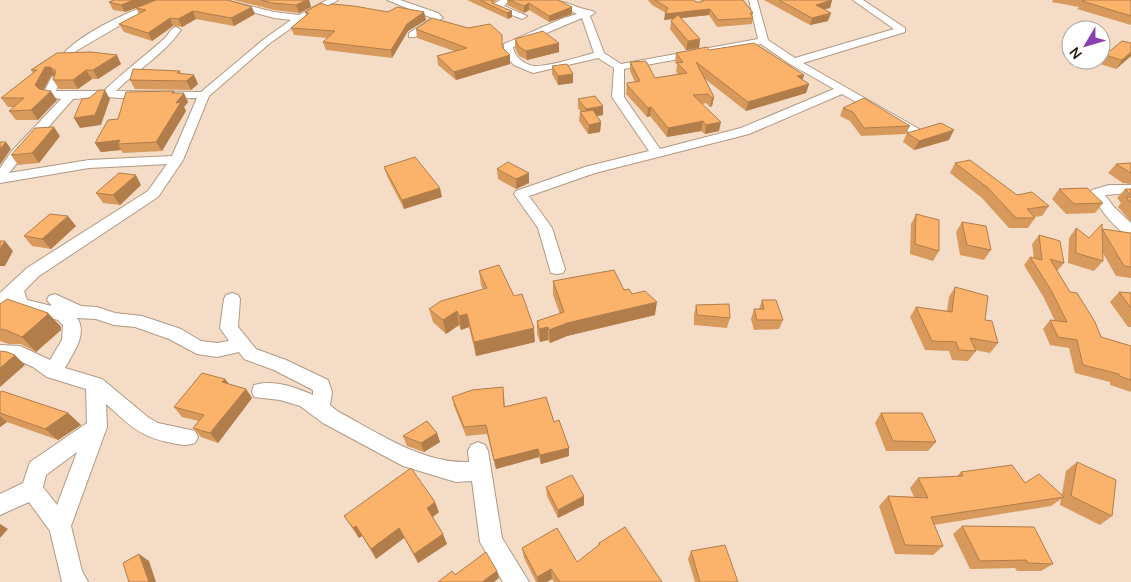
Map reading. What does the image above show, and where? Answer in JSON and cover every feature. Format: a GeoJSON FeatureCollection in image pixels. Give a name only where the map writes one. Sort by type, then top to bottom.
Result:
{"type":"FeatureCollection","features":[{"type":"Feature","properties":{"kind":"street"},"geometry":{"type":"LineString","coordinates":[[66,58],[72,49],[138,11],[169,0]]}},
{"type":"Feature","properties":{"kind":"street"},"geometry":{"type":"LineString","coordinates":[[214,0],[274,15],[300,18]]}},
{"type":"Feature","properties":{"kind":"street"},"geometry":{"type":"LineString","coordinates":[[0,302],[33,272],[153,194],[177,160],[204,95],[267,41],[300,18],[334,0]]}},
{"type":"Feature","properties":{"kind":"street"},"geometry":{"type":"LineString","coordinates":[[390,0],[435,14],[438,18],[412,35]]}},
{"type":"Feature","properties":{"kind":"street"},"geometry":{"type":"LineString","coordinates":[[506,0],[498,6],[522,16]]}},
{"type":"Feature","properties":{"kind":"street"},"geometry":{"type":"LineString","coordinates":[[554,0],[589,13]]}},
{"type":"Feature","properties":{"kind":"street"},"geometry":{"type":"LineString","coordinates":[[753,0],[763,41],[841,90],[913,129]]}},
{"type":"Feature","properties":{"kind":"street"},"geometry":{"type":"LineString","coordinates":[[794,62],[902,30],[857,0]]}},
{"type":"Feature","properties":{"kind":"street"},"geometry":{"type":"LineString","coordinates":[[589,13],[508,46],[509,54],[518,63],[533,70],[600,55]]}},
{"type":"Feature","properties":{"kind":"street"},"geometry":{"type":"LineString","coordinates":[[589,13],[600,55],[619,67],[763,41]]}},
{"type":"Feature","properties":{"kind":"street"},"geometry":{"type":"LineString","coordinates":[[107,94],[129,72],[169,39],[176,30]]}},
{"type":"Feature","properties":{"kind":"street"},"geometry":{"type":"LineString","coordinates":[[619,67],[618,97],[657,154]]}},
{"type":"Feature","properties":{"kind":"street"},"geometry":{"type":"LineString","coordinates":[[55,80],[49,94],[70,96],[107,94],[134,96],[204,95]]}},
{"type":"Feature","properties":{"kind":"street"},"geometry":{"type":"LineString","coordinates":[[557,269],[545,228],[522,194],[590,170],[745,131],[841,90]]}},
{"type":"Feature","properties":{"kind":"street"},"geometry":{"type":"LineString","coordinates":[[0,178],[17,154],[70,96]]}},
{"type":"Feature","properties":{"kind":"street"},"geometry":{"type":"LineString","coordinates":[[0,178],[89,164],[177,160]]}},
{"type":"Feature","properties":{"kind":"street"},"geometry":{"type":"LineString","coordinates":[[1131,189],[1109,189],[1097,193],[1109,210],[1131,231]]}},
{"type":"Feature","properties":{"kind":"street"},"geometry":{"type":"LineString","coordinates":[[15,290],[20,304],[64,315],[72,323],[71,341],[53,372]]}},
{"type":"Feature","properties":{"kind":"street"},"geometry":{"type":"LineString","coordinates":[[232,299],[229,328],[241,345],[250,354],[280,365],[321,385],[323,392],[320,408]]}},
{"type":"Feature","properties":{"kind":"street"},"geometry":{"type":"LineString","coordinates":[[55,300],[79,312],[97,313],[114,319],[136,321],[175,334],[197,347],[217,350],[241,345]]}},
{"type":"Feature","properties":{"kind":"street"},"geometry":{"type":"LineString","coordinates":[[0,352],[20,352],[53,372],[96,384],[142,424],[154,431],[188,437]]}},
{"type":"Feature","properties":{"kind":"street"},"geometry":{"type":"LineString","coordinates":[[60,526],[97,427],[96,384]]}},
{"type":"Feature","properties":{"kind":"street"},"geometry":{"type":"LineString","coordinates":[[261,391],[279,391],[320,408],[330,417],[410,459],[456,472],[480,461],[491,542],[516,582]]}},
{"type":"Feature","properties":{"kind":"street"},"geometry":{"type":"LineString","coordinates":[[0,505],[32,489],[37,470],[97,427]]}},
{"type":"Feature","properties":{"kind":"street"},"geometry":{"type":"LineString","coordinates":[[32,489],[60,526],[72,578],[76,582]]}},
{"type":"Feature","properties":{"kind":"building"},"geometry":{"type":"Polygon","coordinates":[[[114,0],[134,0],[121,5],[109,2],[114,0]]]}},
{"type":"Feature","properties":{"kind":"building"},"geometry":{"type":"Polygon","coordinates":[[[156,0],[227,0],[252,7],[231,18],[193,11],[178,19],[170,18],[148,33],[119,24],[146,10],[136,8],[156,0]]]}},
{"type":"Feature","properties":{"kind":"building"},"geometry":{"type":"Polygon","coordinates":[[[261,0],[307,0],[296,5],[261,0]]]}},
{"type":"Feature","properties":{"kind":"building"},"geometry":{"type":"Polygon","coordinates":[[[480,0],[492,0],[492,3],[512,11],[507,13],[480,0]]]}},
{"type":"Feature","properties":{"kind":"building"},"geometry":{"type":"Polygon","coordinates":[[[509,0],[558,0],[572,7],[549,16],[529,3],[524,6],[509,0]]]}},
{"type":"Feature","properties":{"kind":"building"},"geometry":{"type":"Polygon","coordinates":[[[655,0],[694,0],[702,2],[704,0],[743,0],[753,13],[750,13],[753,18],[718,20],[710,9],[665,14],[668,8],[655,0]]]}},
{"type":"Feature","properties":{"kind":"building"},"geometry":{"type":"Polygon","coordinates":[[[779,0],[832,0],[816,5],[831,13],[812,18],[779,0]]]}},
{"type":"Feature","properties":{"kind":"building"},"geometry":{"type":"Polygon","coordinates":[[[1131,0],[1131,16],[1082,1],[1131,0]]]}},
{"type":"Feature","properties":{"kind":"building"},"geometry":{"type":"Polygon","coordinates":[[[321,3],[328,6],[331,4],[354,6],[388,12],[397,7],[424,12],[407,24],[391,50],[323,42],[335,31],[291,28],[309,13],[305,12],[321,3]]]}},
{"type":"Feature","properties":{"kind":"building"},"geometry":{"type":"Polygon","coordinates":[[[678,15],[700,39],[688,41],[671,21],[678,15]]]}},
{"type":"Feature","properties":{"kind":"building"},"geometry":{"type":"Polygon","coordinates":[[[432,18],[468,28],[490,24],[502,35],[502,47],[510,55],[454,72],[437,56],[467,48],[416,29],[432,18]]]}},
{"type":"Feature","properties":{"kind":"building"},"geometry":{"type":"Polygon","coordinates":[[[543,31],[559,43],[526,51],[519,47],[515,39],[543,31]]]}},
{"type":"Feature","properties":{"kind":"building"},"geometry":{"type":"Polygon","coordinates":[[[1122,41],[1131,43],[1131,52],[1122,60],[1111,57],[1111,50],[1122,41]]]}},
{"type":"Feature","properties":{"kind":"building"},"geometry":{"type":"Polygon","coordinates":[[[754,43],[804,75],[797,76],[809,84],[748,102],[696,62],[714,97],[712,98],[708,94],[693,95],[721,122],[706,125],[703,121],[668,128],[651,107],[648,108],[627,85],[627,83],[640,81],[630,62],[646,61],[655,78],[687,73],[677,63],[683,62],[676,53],[707,47],[709,50],[754,43]]]}},
{"type":"Feature","properties":{"kind":"building"},"geometry":{"type":"Polygon","coordinates":[[[91,52],[117,55],[93,70],[86,70],[73,80],[53,80],[56,71],[50,67],[45,67],[35,85],[39,89],[51,91],[31,110],[9,111],[24,98],[1,98],[37,70],[31,70],[57,53],[91,52]]]}},
{"type":"Feature","properties":{"kind":"building"},"geometry":{"type":"Polygon","coordinates":[[[567,64],[573,74],[558,76],[552,66],[567,64]]]}},
{"type":"Feature","properties":{"kind":"building"},"geometry":{"type":"Polygon","coordinates":[[[133,69],[180,71],[177,73],[194,75],[186,81],[130,80],[133,69]]]}},
{"type":"Feature","properties":{"kind":"building"},"geometry":{"type":"Polygon","coordinates":[[[99,90],[105,90],[95,115],[74,118],[82,99],[89,98],[99,90]]]}},
{"type":"Feature","properties":{"kind":"building"},"geometry":{"type":"Polygon","coordinates":[[[174,91],[172,93],[184,93],[176,103],[181,102],[156,142],[118,144],[120,140],[95,143],[108,120],[118,119],[126,92],[174,91]]]}},
{"type":"Feature","properties":{"kind":"building"},"geometry":{"type":"Polygon","coordinates":[[[595,96],[603,106],[586,109],[578,99],[595,96]]]}},
{"type":"Feature","properties":{"kind":"building"},"geometry":{"type":"Polygon","coordinates":[[[864,98],[910,126],[864,128],[853,112],[843,108],[864,98]]]}},
{"type":"Feature","properties":{"kind":"building"},"geometry":{"type":"Polygon","coordinates":[[[593,110],[601,122],[589,125],[580,112],[593,110]]]}},
{"type":"Feature","properties":{"kind":"building"},"geometry":{"type":"Polygon","coordinates":[[[941,123],[954,130],[919,141],[907,133],[941,123]]]}},
{"type":"Feature","properties":{"kind":"building"},"geometry":{"type":"Polygon","coordinates":[[[54,127],[32,153],[11,155],[35,128],[54,127]]]}},
{"type":"Feature","properties":{"kind":"building"},"geometry":{"type":"Polygon","coordinates":[[[0,142],[6,142],[0,149],[0,142]]]}},
{"type":"Feature","properties":{"kind":"building"},"geometry":{"type":"Polygon","coordinates":[[[415,157],[440,188],[402,200],[384,167],[415,157]]]}},
{"type":"Feature","properties":{"kind":"building"},"geometry":{"type":"Polygon","coordinates":[[[970,160],[1017,195],[1032,192],[1049,206],[1027,209],[1035,218],[1016,218],[988,188],[955,163],[970,160]]]}},
{"type":"Feature","properties":{"kind":"building"},"geometry":{"type":"Polygon","coordinates":[[[508,162],[529,173],[516,179],[497,169],[508,162]]]}},
{"type":"Feature","properties":{"kind":"building"},"geometry":{"type":"Polygon","coordinates":[[[1131,163],[1131,173],[1116,164],[1131,163]]]}},
{"type":"Feature","properties":{"kind":"building"},"geometry":{"type":"Polygon","coordinates":[[[119,173],[136,175],[113,195],[96,193],[119,173]]]}},
{"type":"Feature","properties":{"kind":"building"},"geometry":{"type":"Polygon","coordinates":[[[1087,188],[1103,203],[1074,204],[1059,189],[1087,188]]]}},
{"type":"Feature","properties":{"kind":"building"},"geometry":{"type":"Polygon","coordinates":[[[1125,189],[1131,189],[1131,195],[1125,189]]]}},
{"type":"Feature","properties":{"kind":"building"},"geometry":{"type":"Polygon","coordinates":[[[50,214],[68,216],[42,239],[24,236],[50,214]]]}},
{"type":"Feature","properties":{"kind":"building"},"geometry":{"type":"Polygon","coordinates":[[[916,214],[939,220],[939,251],[915,244],[916,214]]]}},
{"type":"Feature","properties":{"kind":"building"},"geometry":{"type":"Polygon","coordinates":[[[962,222],[986,226],[991,250],[967,245],[962,222]]]}},
{"type":"Feature","properties":{"kind":"building"},"geometry":{"type":"Polygon","coordinates":[[[1102,224],[1103,261],[1076,253],[1076,228],[1089,238],[1102,224]]]}},
{"type":"Feature","properties":{"kind":"building"},"geometry":{"type":"Polygon","coordinates":[[[1102,229],[1131,233],[1131,267],[1124,266],[1102,229]]]}},
{"type":"Feature","properties":{"kind":"building"},"geometry":{"type":"Polygon","coordinates":[[[1039,235],[1060,241],[1064,263],[1050,259],[1070,292],[1077,293],[1095,322],[1101,337],[1131,346],[1131,380],[1119,376],[1119,374],[1083,365],[1077,340],[1058,337],[1050,320],[1067,322],[1051,290],[1030,257],[1042,260],[1039,235]]]}},
{"type":"Feature","properties":{"kind":"building"},"geometry":{"type":"Polygon","coordinates":[[[0,241],[5,241],[0,249],[0,241]]]}},
{"type":"Feature","properties":{"kind":"building"},"geometry":{"type":"Polygon","coordinates":[[[499,265],[514,296],[522,294],[534,328],[474,342],[467,314],[459,316],[457,311],[443,320],[429,309],[441,301],[487,288],[479,271],[499,265]]]}},
{"type":"Feature","properties":{"kind":"building"},"geometry":{"type":"Polygon","coordinates":[[[614,270],[624,290],[629,289],[632,294],[645,291],[657,302],[567,323],[549,330],[548,327],[539,329],[537,321],[564,312],[553,281],[614,270]]]}},
{"type":"Feature","properties":{"kind":"building"},"geometry":{"type":"Polygon","coordinates":[[[955,287],[988,296],[985,320],[992,321],[998,343],[970,338],[976,351],[959,350],[956,342],[932,341],[916,307],[952,312],[955,287]]]}},
{"type":"Feature","properties":{"kind":"building"},"geometry":{"type":"Polygon","coordinates":[[[1119,292],[1131,293],[1131,308],[1119,292]]]}},
{"type":"Feature","properties":{"kind":"building"},"geometry":{"type":"Polygon","coordinates":[[[7,299],[48,313],[22,337],[0,329],[0,304],[7,299]]]}},
{"type":"Feature","properties":{"kind":"building"},"geometry":{"type":"Polygon","coordinates":[[[762,300],[776,300],[783,320],[757,320],[754,309],[764,309],[762,300]]]}},
{"type":"Feature","properties":{"kind":"building"},"geometry":{"type":"Polygon","coordinates":[[[729,304],[730,318],[697,315],[696,305],[729,304]]]}},
{"type":"Feature","properties":{"kind":"building"},"geometry":{"type":"Polygon","coordinates":[[[0,351],[15,355],[0,368],[0,351]]]}},
{"type":"Feature","properties":{"kind":"building"},"geometry":{"type":"Polygon","coordinates":[[[202,373],[225,379],[222,382],[246,389],[210,433],[193,428],[204,415],[174,407],[202,373]]]}},
{"type":"Feature","properties":{"kind":"building"},"geometry":{"type":"Polygon","coordinates":[[[503,387],[504,407],[546,397],[554,422],[559,420],[569,448],[540,455],[538,449],[494,460],[486,425],[464,427],[452,397],[472,390],[503,387]]]}},
{"type":"Feature","properties":{"kind":"building"},"geometry":{"type":"Polygon","coordinates":[[[2,391],[68,413],[45,429],[0,413],[0,392],[2,391]]]}},
{"type":"Feature","properties":{"kind":"building"},"geometry":{"type":"Polygon","coordinates":[[[881,413],[922,413],[936,442],[893,441],[881,413]]]}},
{"type":"Feature","properties":{"kind":"building"},"geometry":{"type":"Polygon","coordinates":[[[427,421],[437,433],[421,443],[403,436],[427,421]]]}},
{"type":"Feature","properties":{"kind":"building"},"geometry":{"type":"Polygon","coordinates":[[[1077,462],[1116,480],[1112,516],[1071,496],[1077,462]]]}},
{"type":"Feature","properties":{"kind":"building"},"geometry":{"type":"Polygon","coordinates":[[[1012,465],[1025,483],[1039,474],[1064,497],[931,517],[943,546],[905,545],[888,496],[928,498],[918,478],[963,476],[961,472],[1012,465]]]}},
{"type":"Feature","properties":{"kind":"building"},"geometry":{"type":"Polygon","coordinates":[[[411,468],[435,502],[427,508],[443,534],[414,554],[399,528],[371,549],[356,526],[353,528],[344,516],[411,468]]]}},
{"type":"Feature","properties":{"kind":"building"},"geometry":{"type":"Polygon","coordinates":[[[572,475],[584,496],[558,510],[546,487],[572,475]]]}},
{"type":"Feature","properties":{"kind":"building"},"geometry":{"type":"Polygon","coordinates":[[[962,526],[1034,527],[1053,564],[1028,563],[1026,560],[980,561],[962,526]]]}},
{"type":"Feature","properties":{"kind":"building"},"geometry":{"type":"Polygon","coordinates":[[[625,527],[662,582],[560,582],[551,569],[537,577],[522,548],[557,528],[577,562],[599,545],[599,543],[625,527]]]}},
{"type":"Feature","properties":{"kind":"building"},"geometry":{"type":"Polygon","coordinates":[[[725,545],[738,582],[700,582],[691,551],[725,545]]]}},
{"type":"Feature","properties":{"kind":"building"},"geometry":{"type":"Polygon","coordinates":[[[486,552],[497,571],[482,582],[438,582],[452,571],[455,575],[486,552]]]}},
{"type":"Feature","properties":{"kind":"building"},"geometry":{"type":"Polygon","coordinates":[[[139,554],[149,582],[129,582],[123,563],[139,554]]]}}]}
